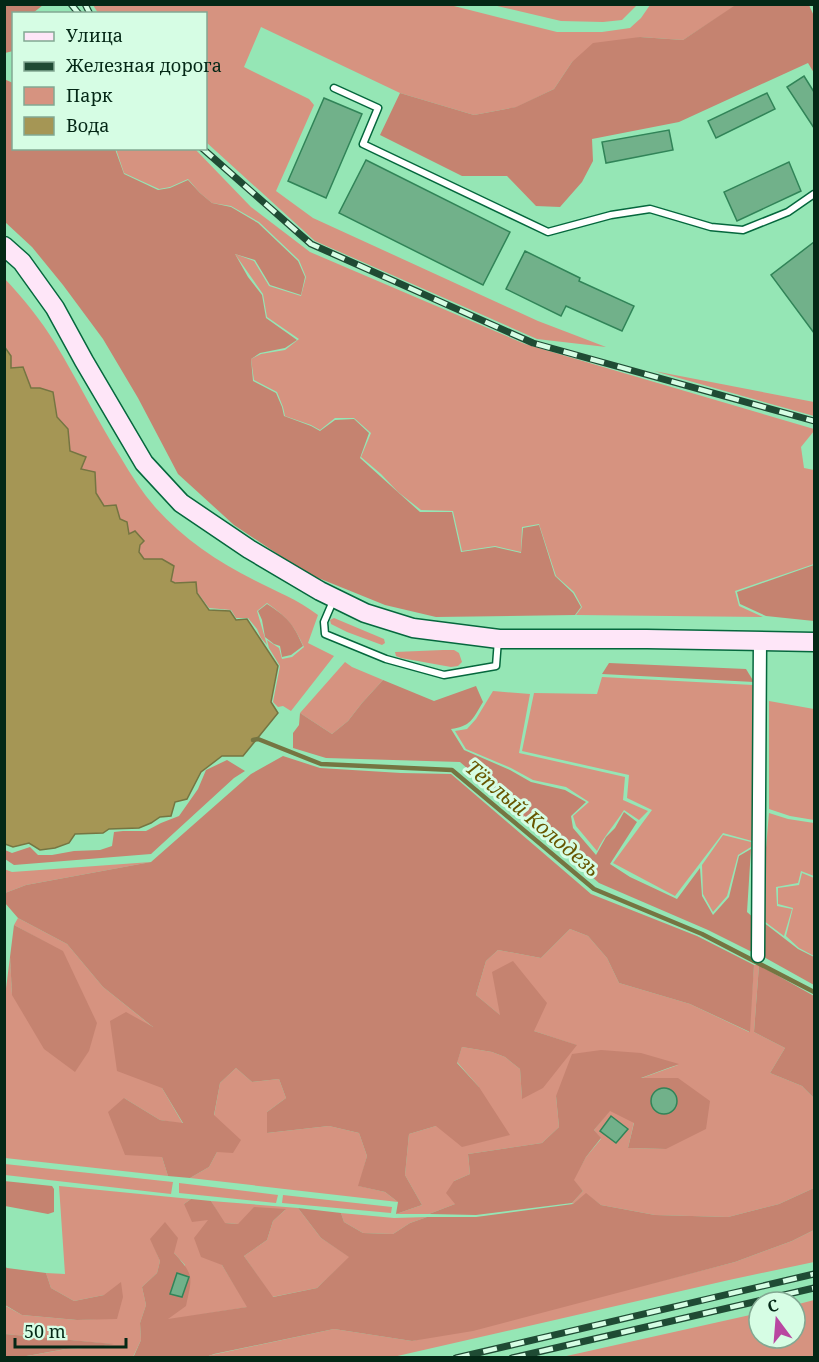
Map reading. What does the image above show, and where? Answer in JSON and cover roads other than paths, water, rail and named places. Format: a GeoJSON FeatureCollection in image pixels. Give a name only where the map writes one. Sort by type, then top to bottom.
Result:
{"type":"FeatureCollection","features":[{"type":"Feature","properties":{"kind":"main road"},"geometry":{"type":"LineString","coordinates":[[4,246],[22,262],[55,308],[144,463],[181,503],[249,549],[365,614],[413,628],[499,639],[814,642]]}},
{"type":"Feature","properties":{"kind":"street"},"geometry":{"type":"LineString","coordinates":[[758,956],[760,641]]}},
{"type":"Feature","properties":{"kind":"lane"},"geometry":{"type":"LineString","coordinates":[[334,88],[378,108],[363,144],[548,232],[611,215],[650,209],[711,227],[743,231],[788,212],[814,194]]}},
{"type":"Feature","properties":{"kind":"lane"},"geometry":{"type":"LineString","coordinates":[[335,598],[324,622],[326,634],[386,659],[444,675],[496,666],[499,639]]}},
{"type":"Feature","properties":{"kind":"water"},"geometry":{"type":"Polygon","coordinates":[[[4,346],[11,356],[11,368],[23,367],[31,388],[53,392],[57,417],[68,429],[70,451],[86,457],[81,469],[95,472],[96,493],[104,506],[116,505],[120,519],[127,522],[129,534],[135,531],[144,541],[140,545],[139,552],[144,559],[162,559],[174,566],[171,581],[175,583],[196,582],[197,593],[209,610],[230,611],[236,620],[247,619],[278,666],[271,702],[278,713],[243,756],[222,756],[201,772],[187,799],[175,802],[171,816],[160,817],[139,828],[109,829],[103,833],[75,834],[69,843],[40,850],[29,843],[13,847],[5,844],[4,346]]]}},
{"type":"Feature","properties":{"kind":"waterway","name":"Тёплый Колодезь"},"geometry":{"type":"LineString","coordinates":[[253,740],[258,739],[321,764],[452,770],[594,889],[702,934],[814,992]]}},
{"type":"Feature","properties":{"kind":"railway"},"geometry":{"type":"LineString","coordinates":[[71,4],[77,12]]}},
{"type":"Feature","properties":{"kind":"railway"},"geometry":{"type":"LineString","coordinates":[[85,4],[89,12]]}},
{"type":"Feature","properties":{"kind":"railway"},"geometry":{"type":"LineString","coordinates":[[204,150],[311,244],[533,343],[814,421]]}},
{"type":"Feature","properties":{"kind":"railway"},"geometry":{"type":"LineString","coordinates":[[456,1358],[814,1274]]}},
{"type":"Feature","properties":{"kind":"railway"},"geometry":{"type":"LineString","coordinates":[[512,1358],[814,1288]]}}]}
